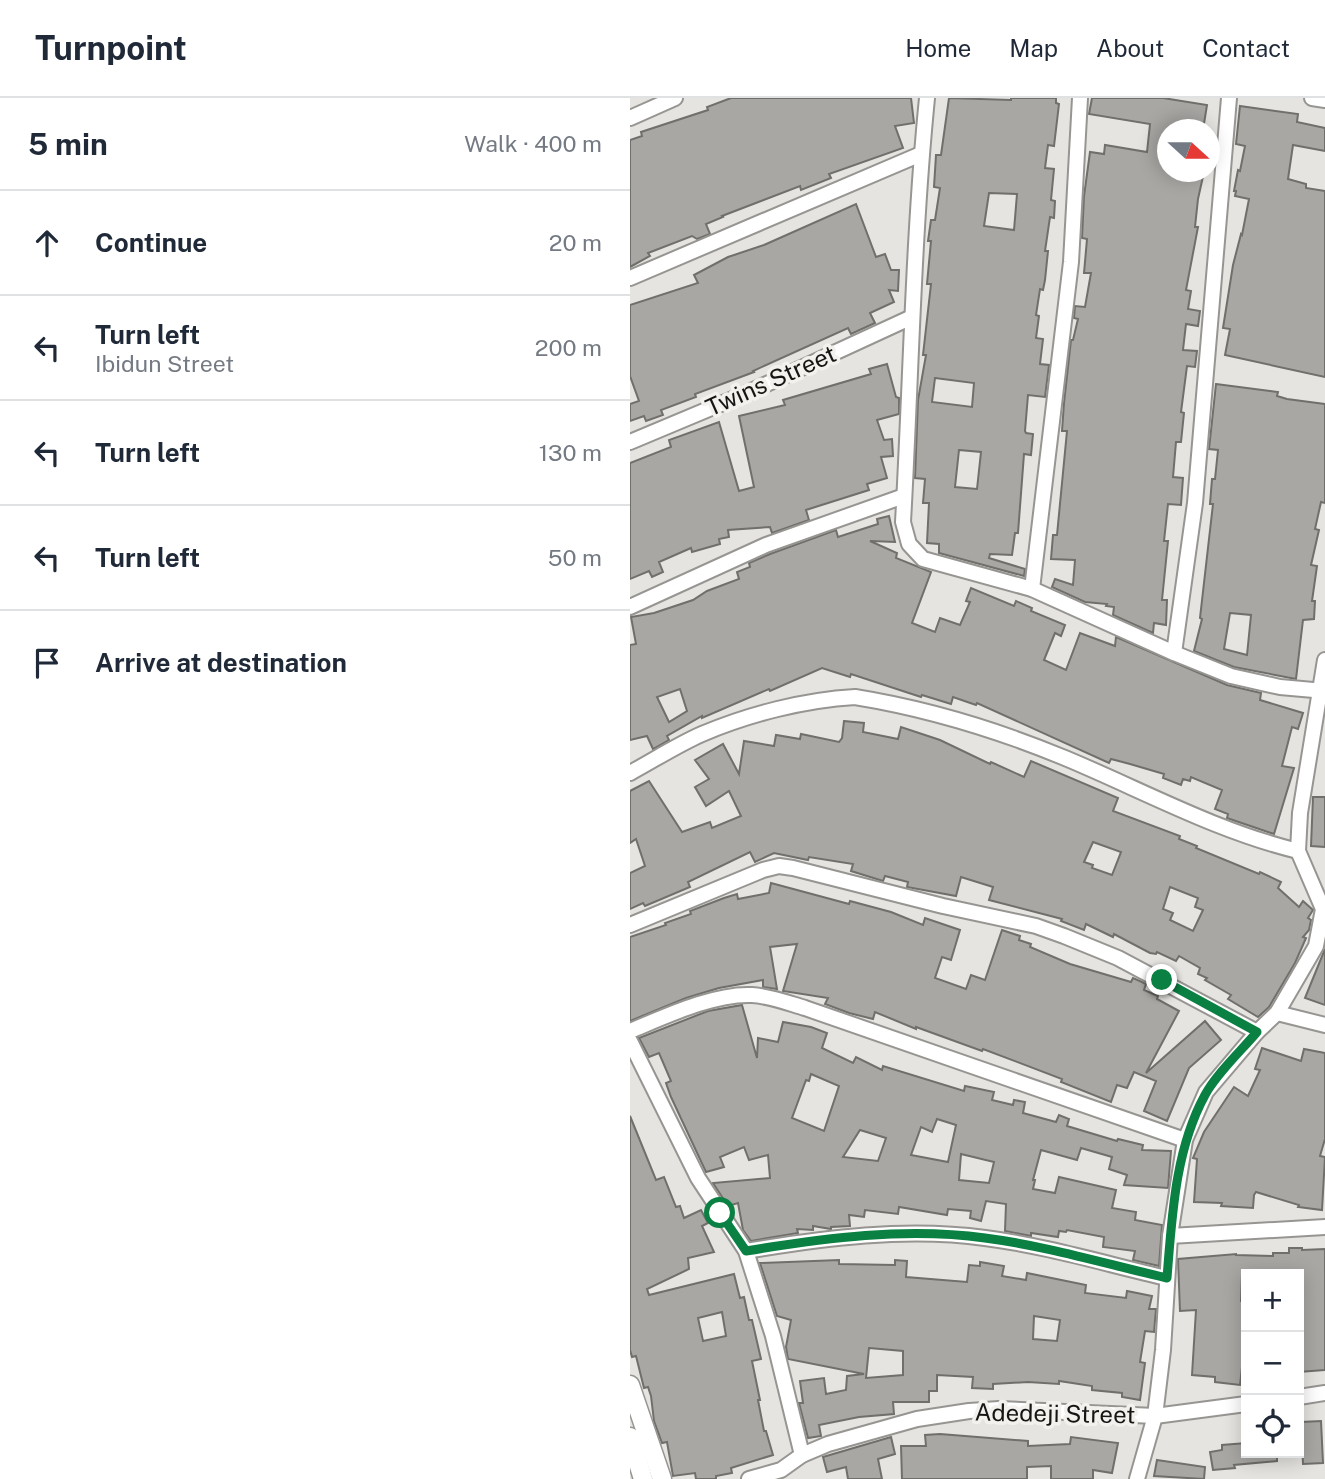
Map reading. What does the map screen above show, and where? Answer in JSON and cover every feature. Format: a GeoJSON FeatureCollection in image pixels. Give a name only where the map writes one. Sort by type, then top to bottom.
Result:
{"type":"FeatureCollection","features":[{"type":"Feature","properties":{"kind":"main road"},"geometry":{"type":"LineString","coordinates":[[630,1385],[662,1479]]}},
{"type":"Feature","properties":{"kind":"main road"},"geometry":{"type":"LineString","coordinates":[[630,1437],[643,1479]]}},
{"type":"Feature","properties":{"kind":"street"},"geometry":{"type":"LineString","coordinates":[[630,118],[675,98]]}},
{"type":"Feature","properties":{"kind":"street"},"geometry":{"type":"LineString","coordinates":[[927,98],[912,317],[904,496],[903,522],[909,544],[923,559],[1032,589],[1231,676],[1280,687],[1323,690]]}},
{"type":"Feature","properties":{"kind":"street"},"geometry":{"type":"LineString","coordinates":[[1032,589],[1071,262],[1080,98]]}},
{"type":"Feature","properties":{"kind":"street"},"geometry":{"type":"LineString","coordinates":[[1174,653],[1195,503],[1229,98]]}},
{"type":"Feature","properties":{"kind":"street"},"geometry":{"type":"LineString","coordinates":[[1312,98],[1325,100]]}},
{"type":"Feature","properties":{"kind":"street"},"geometry":{"type":"LineString","coordinates":[[630,278],[922,154]]}},
{"type":"Feature","properties":{"kind":"street","name":"Twins Street"},"geometry":{"type":"LineString","coordinates":[[630,442],[747,393],[912,317]]}},
{"type":"Feature","properties":{"kind":"street"},"geometry":{"type":"LineString","coordinates":[[630,607],[766,545],[904,496]]}},
{"type":"Feature","properties":{"kind":"street"},"geometry":{"type":"LineString","coordinates":[[1137,1479],[1155,1416],[1163,1349],[1170,1236],[1185,1140],[1206,1092],[1257,1032],[1277,1013],[1316,946],[1323,909],[1319,890],[1298,851],[1300,813],[1323,690],[1325,660]]}},
{"type":"Feature","properties":{"kind":"street"},"geometry":{"type":"LineString","coordinates":[[630,773],[666,752],[714,730],[775,710],[855,697],[961,719],[1064,757],[1234,833],[1298,851]]}},
{"type":"Feature","properties":{"kind":"street"},"geometry":{"type":"LineString","coordinates":[[630,925],[762,870],[779,866],[793,868],[943,906],[1036,926],[1118,958],[1257,1032]]}},
{"type":"Feature","properties":{"kind":"street"},"geometry":{"type":"LineString","coordinates":[[630,1031],[716,1000],[736,996],[768,998],[805,1008],[1185,1140]]}},
{"type":"Feature","properties":{"kind":"street"},"geometry":{"type":"LineString","coordinates":[[1277,1013],[1325,1025]]}},
{"type":"Feature","properties":{"kind":"street"},"geometry":{"type":"LineString","coordinates":[[630,1041],[698,1178],[746,1251],[773,1336],[802,1455]]}},
{"type":"Feature","properties":{"kind":"street"},"geometry":{"type":"LineString","coordinates":[[1170,1236],[1325,1227]]}},
{"type":"Feature","properties":{"kind":"street"},"geometry":{"type":"LineString","coordinates":[[746,1251],[855,1236],[907,1234],[983,1238],[1067,1253],[1167,1278]]}},
{"type":"Feature","properties":{"kind":"street"},"geometry":{"type":"LineString","coordinates":[[1304,1396],[1325,1393]]}},
{"type":"Feature","properties":{"kind":"street","name":"Adedeji Street"},"geometry":{"type":"LineString","coordinates":[[749,1479],[781,1469],[802,1455],[828,1444],[917,1419],[969,1411],[999,1409],[1155,1416],[1241,1405]]}},
{"type":"Feature","properties":{"kind":"building"},"geometry":{"type":"Polygon","coordinates":[[[731,98],[911,98],[914,123],[895,126],[903,148],[829,174],[831,178],[801,190],[800,186],[722,216],[706,224],[710,234],[697,239],[692,236],[648,253],[650,256],[630,267],[630,140],[642,136],[641,132],[708,110],[707,107],[731,98]]]}},
{"type":"Feature","properties":{"kind":"building"},"geometry":{"type":"Polygon","coordinates":[[[949,98],[1056,98],[1056,103],[1059,104],[1054,146],[1048,145],[1045,168],[1054,169],[1051,200],[1055,201],[1054,218],[1050,217],[1045,251],[1048,251],[1045,280],[1043,290],[1040,289],[1036,315],[1039,316],[1036,338],[1043,339],[1040,364],[1049,365],[1045,397],[1028,395],[1025,431],[1033,434],[1031,455],[1024,454],[1018,533],[1015,533],[1012,555],[990,554],[989,558],[1025,569],[1024,576],[939,553],[939,544],[927,543],[929,503],[923,503],[925,479],[915,478],[918,400],[926,355],[923,355],[931,284],[927,284],[931,241],[928,241],[931,220],[935,220],[940,188],[934,187],[936,155],[941,155],[949,98]],[[989,193],[984,226],[1014,230],[1017,194],[989,193]],[[935,378],[932,402],[972,407],[974,383],[935,378]],[[959,450],[955,487],[977,489],[981,452],[959,450]]]}},
{"type":"Feature","properties":{"kind":"building"},"geometry":{"type":"Polygon","coordinates":[[[1092,98],[1163,98],[1207,105],[1205,119],[1157,119],[1157,182],[1202,182],[1195,227],[1198,227],[1186,290],[1191,291],[1188,309],[1200,311],[1198,326],[1186,324],[1183,350],[1197,351],[1195,367],[1187,366],[1181,412],[1184,413],[1181,442],[1176,442],[1173,477],[1183,478],[1181,505],[1168,504],[1164,541],[1168,541],[1162,600],[1167,600],[1166,625],[1154,623],[1153,633],[1113,615],[1114,607],[1085,602],[1052,587],[1055,579],[1073,585],[1075,560],[1051,559],[1053,535],[1057,535],[1067,431],[1062,431],[1071,340],[1078,319],[1074,318],[1075,306],[1085,307],[1091,273],[1084,273],[1087,239],[1082,238],[1090,152],[1104,154],[1105,145],[1147,152],[1150,124],[1089,114],[1092,98]]]}},
{"type":"Feature","properties":{"kind":"building"},"geometry":{"type":"Polygon","coordinates":[[[1240,106],[1298,114],[1297,122],[1325,128],[1325,151],[1293,145],[1288,179],[1306,184],[1306,188],[1325,191],[1325,377],[1225,355],[1230,329],[1223,328],[1233,265],[1249,199],[1235,196],[1234,191],[1245,146],[1236,144],[1240,106]]]}},
{"type":"Feature","properties":{"kind":"building"},"geometry":{"type":"Polygon","coordinates":[[[856,204],[876,257],[885,254],[891,270],[899,270],[898,291],[889,290],[894,302],[870,313],[875,323],[851,334],[848,328],[754,372],[695,394],[696,397],[661,410],[663,415],[646,421],[644,416],[630,421],[630,404],[639,401],[630,376],[630,305],[698,283],[694,275],[728,257],[764,245],[856,204]]]}},
{"type":"Feature","properties":{"kind":"building"},"geometry":{"type":"Polygon","coordinates":[[[887,364],[896,397],[899,398],[899,414],[877,420],[884,440],[892,439],[893,456],[881,457],[887,478],[867,484],[869,490],[806,510],[809,520],[772,533],[770,527],[728,530],[729,537],[719,539],[720,544],[692,552],[691,548],[659,562],[663,572],[652,577],[649,571],[630,579],[630,463],[671,447],[669,440],[719,422],[739,491],[754,487],[739,416],[785,405],[783,400],[871,374],[869,369],[887,364]]]}},
{"type":"Feature","properties":{"kind":"building"},"geometry":{"type":"Polygon","coordinates":[[[1216,384],[1278,392],[1277,396],[1287,399],[1325,404],[1325,503],[1321,502],[1315,529],[1319,530],[1311,565],[1317,566],[1312,601],[1315,601],[1314,619],[1303,620],[1296,679],[1234,667],[1194,651],[1202,619],[1213,504],[1210,504],[1212,479],[1215,479],[1218,450],[1209,449],[1216,384]],[[1230,613],[1224,649],[1247,655],[1251,615],[1230,613]]]}},
{"type":"Feature","properties":{"kind":"building"},"geometry":{"type":"Polygon","coordinates":[[[889,516],[895,542],[870,541],[897,553],[896,558],[931,572],[912,623],[935,632],[940,618],[960,625],[970,602],[966,601],[971,588],[1014,606],[1016,601],[1032,608],[1031,611],[1065,625],[1061,636],[1055,633],[1044,660],[1066,670],[1080,633],[1115,646],[1116,637],[1227,685],[1261,693],[1260,700],[1303,713],[1298,729],[1292,727],[1282,766],[1294,768],[1274,834],[1227,818],[1228,814],[1215,809],[1222,790],[1191,777],[1190,781],[1183,779],[1181,785],[1163,778],[1164,774],[1111,759],[1109,763],[977,703],[976,705],[953,697],[951,704],[822,668],[702,716],[667,736],[669,740],[653,749],[647,736],[630,740],[630,645],[636,644],[631,617],[654,613],[693,600],[707,591],[739,579],[737,572],[750,567],[749,563],[836,530],[838,537],[878,524],[877,519],[889,516]],[[680,689],[657,697],[669,722],[687,711],[680,689]]]}},
{"type":"Feature","properties":{"kind":"building"},"geometry":{"type":"Polygon","coordinates":[[[844,721],[864,723],[863,732],[898,739],[901,727],[940,740],[1024,777],[1031,761],[1118,798],[1113,811],[1180,836],[1179,839],[1197,846],[1196,848],[1281,882],[1278,888],[1299,907],[1303,901],[1313,910],[1308,918],[1311,920],[1309,930],[1303,937],[1306,938],[1295,963],[1269,1007],[1258,1017],[1228,999],[1231,995],[1205,980],[1207,978],[1198,974],[1200,968],[1179,956],[1176,961],[1157,952],[1150,953],[1114,934],[1113,937],[1086,924],[1084,930],[1061,921],[1062,919],[989,900],[993,887],[961,877],[956,896],[907,887],[908,882],[885,876],[883,881],[851,871],[853,864],[809,857],[808,860],[774,853],[755,862],[750,852],[688,882],[690,887],[645,906],[643,903],[630,909],[630,873],[645,866],[636,839],[630,843],[630,791],[649,781],[682,832],[710,822],[712,828],[741,816],[729,791],[706,806],[695,787],[709,779],[695,760],[723,744],[739,774],[744,741],[774,746],[776,735],[800,739],[801,734],[839,742],[844,721]],[[1093,842],[1084,862],[1112,875],[1121,852],[1093,842]],[[1170,887],[1163,909],[1173,913],[1170,920],[1193,931],[1203,910],[1195,907],[1198,898],[1170,887]]]}},
{"type":"Feature","properties":{"kind":"building"},"geometry":{"type":"Polygon","coordinates":[[[1313,797],[1325,797],[1325,847],[1311,846],[1313,797]]]}},
{"type":"Feature","properties":{"kind":"building"},"geometry":{"type":"Polygon","coordinates":[[[771,883],[891,912],[923,925],[925,918],[960,930],[951,960],[942,957],[935,978],[966,989],[971,975],[985,980],[1002,930],[1020,936],[1019,940],[1031,944],[1030,947],[1070,964],[1131,982],[1133,978],[1146,984],[1144,990],[1179,1011],[1146,1073],[1205,1021],[1221,1040],[1189,1068],[1167,1121],[1144,1111],[1156,1081],[1134,1072],[1127,1088],[1117,1085],[1111,1102],[1061,1082],[1062,1079],[983,1049],[982,1051],[916,1029],[875,1012],[873,1019],[825,1004],[828,998],[783,991],[797,944],[770,947],[777,989],[763,987],[763,980],[719,988],[630,1021],[630,937],[666,925],[665,923],[691,914],[690,911],[724,898],[737,894],[738,899],[769,893],[771,883]]]}},
{"type":"Feature","properties":{"kind":"building"},"geometry":{"type":"Polygon","coordinates":[[[1325,949],[1325,1005],[1305,998],[1325,949]]]}},
{"type":"Feature","properties":{"kind":"building"},"geometry":{"type":"Polygon","coordinates":[[[742,1005],[757,1058],[758,1038],[778,1042],[783,1022],[811,1027],[827,1033],[822,1048],[853,1063],[856,1057],[882,1070],[883,1066],[964,1091],[965,1086],[994,1092],[992,1100],[1013,1105],[1014,1100],[1025,1102],[1023,1113],[1056,1122],[1059,1115],[1069,1119],[1067,1126],[1117,1141],[1118,1139],[1143,1145],[1142,1150],[1171,1151],[1168,1188],[1124,1185],[1127,1175],[1109,1169],[1112,1157],[1081,1148],[1077,1160],[1041,1150],[1033,1180],[1033,1189],[1055,1193],[1059,1177],[1116,1190],[1112,1208],[1136,1212],[1135,1220],[1162,1225],[1159,1266],[1133,1260],[1135,1251],[1103,1247],[1104,1237],[1067,1230],[1059,1231],[1058,1237],[1005,1231],[1006,1204],[986,1201],[981,1221],[970,1218],[971,1211],[948,1209],[947,1215],[899,1207],[898,1214],[865,1210],[864,1217],[849,1215],[850,1226],[831,1229],[813,1226],[813,1230],[797,1229],[798,1233],[751,1241],[743,1230],[738,1203],[728,1206],[713,1183],[770,1178],[768,1155],[749,1160],[744,1147],[720,1157],[724,1167],[706,1172],[671,1097],[666,1083],[671,1081],[659,1053],[649,1057],[639,1038],[708,1011],[742,1005]],[[811,1074],[809,1081],[806,1080],[792,1118],[824,1131],[839,1086],[811,1074]],[[937,1119],[932,1132],[921,1127],[911,1155],[948,1162],[956,1125],[937,1119]],[[860,1130],[843,1157],[878,1161],[886,1138],[860,1130]],[[961,1154],[959,1180],[989,1183],[994,1162],[961,1154]]]}},
{"type":"Feature","properties":{"kind":"building"},"geometry":{"type":"Polygon","coordinates":[[[1262,1048],[1301,1061],[1304,1049],[1325,1053],[1325,1139],[1320,1156],[1325,1157],[1322,1210],[1298,1207],[1299,1205],[1256,1192],[1253,1208],[1194,1202],[1197,1159],[1193,1158],[1204,1132],[1234,1087],[1248,1096],[1260,1070],[1255,1069],[1262,1048]]]}},
{"type":"Feature","properties":{"kind":"building"},"geometry":{"type":"Polygon","coordinates":[[[630,1116],[656,1180],[664,1177],[676,1207],[680,1206],[684,1218],[701,1210],[708,1223],[702,1226],[714,1252],[688,1258],[689,1269],[647,1289],[649,1295],[734,1274],[740,1298],[744,1297],[749,1320],[752,1320],[761,1359],[752,1361],[764,1431],[773,1455],[731,1468],[732,1473],[716,1476],[716,1479],[696,1479],[695,1473],[673,1476],[667,1442],[662,1443],[654,1421],[648,1387],[644,1388],[636,1356],[632,1357],[630,1116]],[[722,1312],[698,1318],[703,1341],[726,1336],[722,1312]]]}},
{"type":"Feature","properties":{"kind":"building"},"geometry":{"type":"Polygon","coordinates":[[[1289,1248],[1325,1249],[1325,1370],[1304,1372],[1304,1269],[1241,1269],[1240,1385],[1215,1382],[1215,1377],[1192,1375],[1196,1310],[1180,1311],[1178,1259],[1236,1254],[1273,1256],[1273,1253],[1289,1253],[1289,1248]]]}},
{"type":"Feature","properties":{"kind":"building"},"geometry":{"type":"Polygon","coordinates":[[[839,1260],[839,1264],[895,1265],[895,1260],[907,1261],[906,1277],[967,1282],[969,1265],[980,1266],[980,1262],[1004,1266],[1002,1276],[1026,1280],[1027,1273],[1086,1285],[1085,1293],[1126,1298],[1127,1291],[1152,1296],[1149,1309],[1156,1309],[1154,1332],[1145,1331],[1140,1362],[1145,1363],[1140,1400],[1122,1397],[1122,1393],[1092,1390],[1092,1386],[1059,1381],[1059,1384],[1028,1382],[993,1384],[993,1389],[972,1388],[973,1377],[937,1375],[937,1391],[929,1391],[929,1402],[893,1402],[894,1414],[859,1417],[819,1425],[821,1436],[808,1438],[799,1403],[803,1403],[800,1381],[824,1378],[826,1394],[846,1390],[847,1376],[864,1374],[788,1359],[786,1347],[791,1320],[777,1316],[760,1263],[839,1260]],[[1034,1316],[1033,1339],[1057,1341],[1060,1320],[1034,1316]],[[869,1348],[866,1378],[903,1375],[903,1351],[869,1348]]]}},
{"type":"Feature","properties":{"kind":"building"},"geometry":{"type":"Polygon","coordinates":[[[1321,1421],[1323,1463],[1303,1464],[1304,1422],[1321,1421]]]}},
{"type":"Feature","properties":{"kind":"building"},"geometry":{"type":"Polygon","coordinates":[[[925,1435],[1028,1441],[1028,1446],[1070,1444],[1071,1437],[1118,1443],[1112,1473],[1093,1470],[1093,1479],[1051,1479],[1051,1466],[1027,1467],[1027,1479],[902,1479],[901,1446],[926,1446],[925,1435]]]}},
{"type":"Feature","properties":{"kind":"building"},"geometry":{"type":"Polygon","coordinates":[[[891,1437],[895,1454],[878,1459],[882,1479],[848,1479],[846,1467],[827,1472],[823,1457],[891,1437]]]}},
{"type":"Feature","properties":{"kind":"building"},"geometry":{"type":"Polygon","coordinates":[[[1241,1443],[1241,1458],[1277,1458],[1277,1461],[1213,1470],[1210,1452],[1222,1450],[1222,1445],[1241,1443]]]}},
{"type":"Feature","properties":{"kind":"building"},"geometry":{"type":"Polygon","coordinates":[[[1157,1460],[1205,1467],[1204,1479],[1154,1476],[1157,1460]]]}},
{"type":"Feature","properties":{"kind":"route"},"geometry":{"type":"LineString","coordinates":[[720,1213],[746,1251],[855,1236],[907,1234],[983,1238],[1067,1253],[1167,1278],[1170,1236],[1185,1140],[1206,1092],[1257,1032],[1162,980]]}}]}
